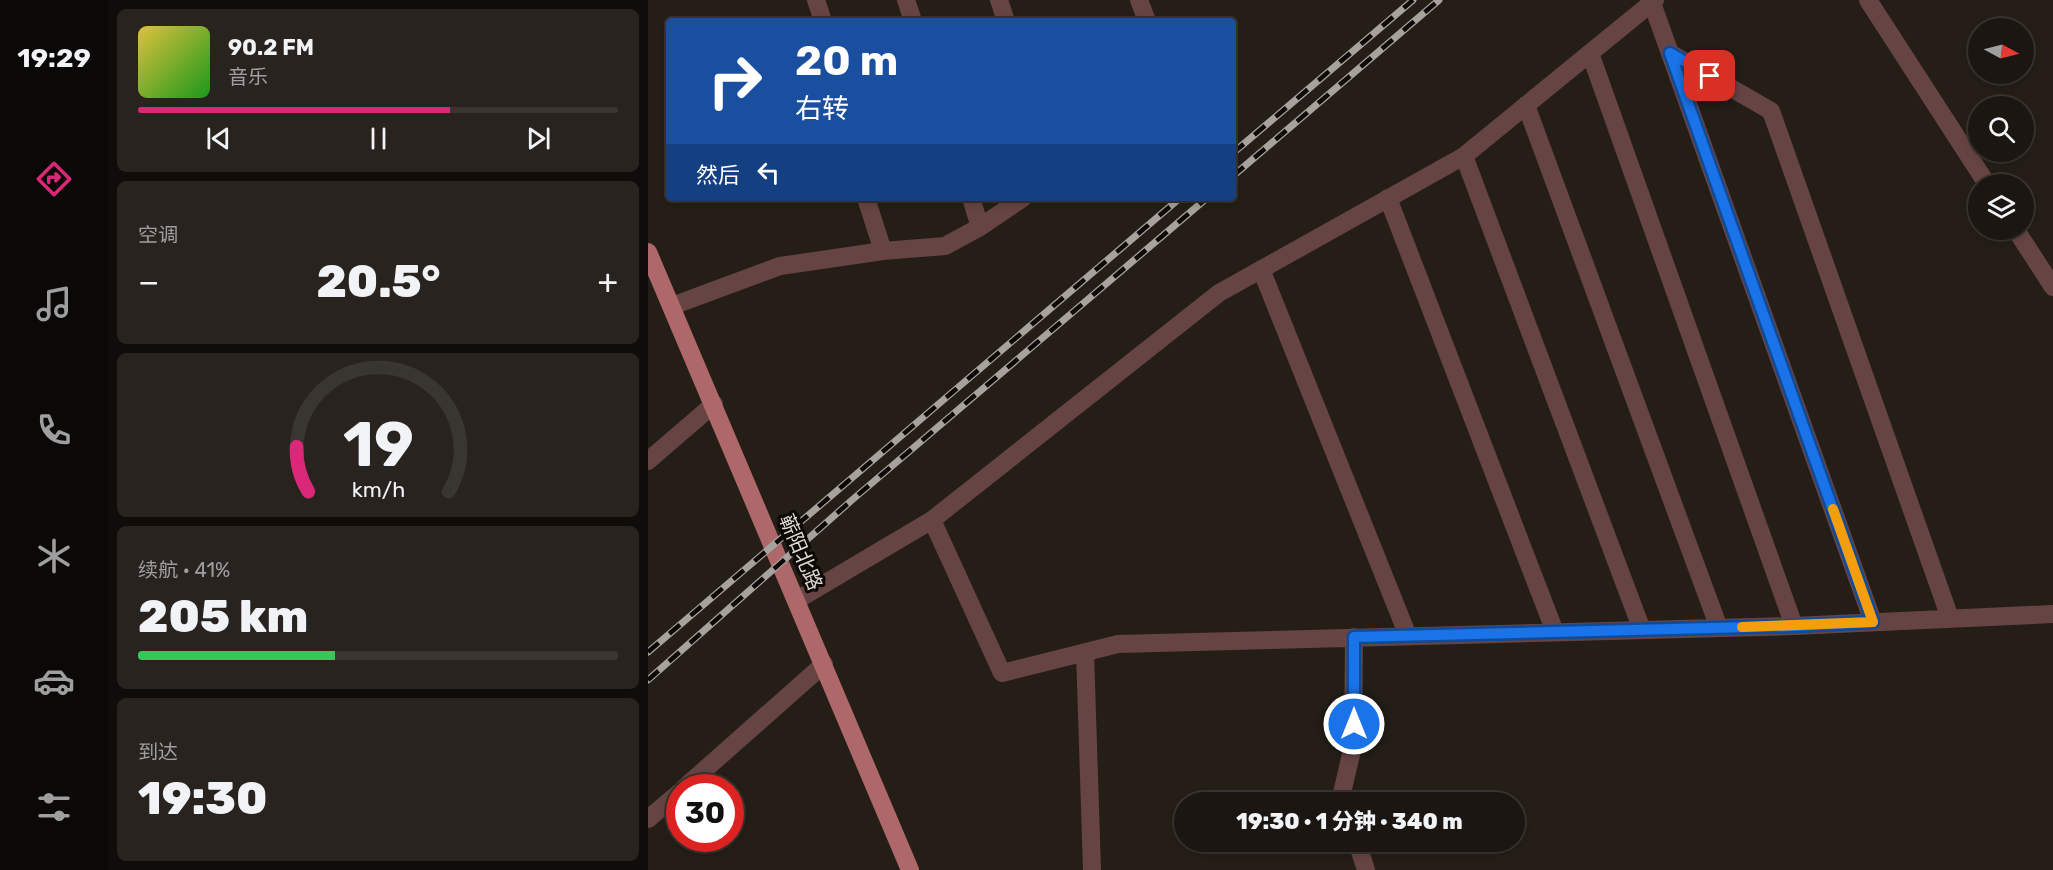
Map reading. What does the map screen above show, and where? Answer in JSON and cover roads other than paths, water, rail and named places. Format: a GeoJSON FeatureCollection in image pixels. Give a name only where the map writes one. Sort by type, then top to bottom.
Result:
{"type":"FeatureCollection","features":[{"type":"Feature","properties":{"kind":"main road","name":"蕲阳北路"},"geometry":{"type":"LineString","coordinates":[[648,252],[910,870]]}},
{"type":"Feature","properties":{"kind":"street"},"geometry":{"type":"LineString","coordinates":[[816,0],[822,18]]}},
{"type":"Feature","properties":{"kind":"street"},"geometry":{"type":"LineString","coordinates":[[906,0],[912,18]]}},
{"type":"Feature","properties":{"kind":"street"},"geometry":{"type":"LineString","coordinates":[[999,0],[1005,18]]}},
{"type":"Feature","properties":{"kind":"street"},"geometry":{"type":"LineString","coordinates":[[1139,0],[1146,18]]}},
{"type":"Feature","properties":{"kind":"street"},"geometry":{"type":"LineString","coordinates":[[1868,0],[1981,174]]}},
{"type":"Feature","properties":{"kind":"street"},"geometry":{"type":"LineString","coordinates":[[797,600],[932,520],[1219,293],[1464,156],[1654,1],[1670,53],[1873,622]]}},
{"type":"Feature","properties":{"kind":"street"},"geometry":{"type":"LineString","coordinates":[[1590,53],[1794,626]]}},
{"type":"Feature","properties":{"kind":"street"},"geometry":{"type":"LineString","coordinates":[[1670,53],[1771,111],[1950,618]]}},
{"type":"Feature","properties":{"kind":"street"},"geometry":{"type":"LineString","coordinates":[[1526,105],[1719,628]]}},
{"type":"Feature","properties":{"kind":"street"},"geometry":{"type":"LineString","coordinates":[[1464,156],[1642,630]]}},
{"type":"Feature","properties":{"kind":"street"},"geometry":{"type":"LineString","coordinates":[[1388,198],[1555,632]]}},
{"type":"Feature","properties":{"kind":"street"},"geometry":{"type":"LineString","coordinates":[[867,201],[883,251]]}},
{"type":"Feature","properties":{"kind":"street"},"geometry":{"type":"LineString","coordinates":[[972,201],[980,227]]}},
{"type":"Feature","properties":{"kind":"street"},"geometry":{"type":"LineString","coordinates":[[672,306],[780,266],[883,251],[945,246],[980,227],[1019,201]]}},
{"type":"Feature","properties":{"kind":"street"},"geometry":{"type":"LineString","coordinates":[[2022,240],[2053,287]]}},
{"type":"Feature","properties":{"kind":"street"},"geometry":{"type":"LineString","coordinates":[[1261,269],[1408,636]]}},
{"type":"Feature","properties":{"kind":"street"},"geometry":{"type":"LineString","coordinates":[[648,461],[714,404]]}},
{"type":"Feature","properties":{"kind":"street"},"geometry":{"type":"LineString","coordinates":[[932,520],[1002,673],[1118,644],[1794,626],[2053,614]]}},
{"type":"Feature","properties":{"kind":"street"},"geometry":{"type":"LineString","coordinates":[[1342,792],[1353,746],[1354,637]]}},
{"type":"Feature","properties":{"kind":"street"},"geometry":{"type":"LineString","coordinates":[[1085,652],[1092,870]]}},
{"type":"Feature","properties":{"kind":"street"},"geometry":{"type":"LineString","coordinates":[[700,774],[824,664]]}},
{"type":"Feature","properties":{"kind":"street"},"geometry":{"type":"LineString","coordinates":[[648,819],[666,804]]}},
{"type":"Feature","properties":{"kind":"street"},"geometry":{"type":"LineString","coordinates":[[1360,852],[1366,870]]}},
{"type":"Feature","properties":{"kind":"railway"},"geometry":{"type":"LineString","coordinates":[[1236,150],[1413,0]]}},
{"type":"Feature","properties":{"kind":"railway"},"geometry":{"type":"LineString","coordinates":[[1236,173],[1439,0]]}},
{"type":"Feature","properties":{"kind":"railway"},"geometry":{"type":"LineString","coordinates":[[648,652],[1176,201]]}},
{"type":"Feature","properties":{"kind":"railway"},"geometry":{"type":"LineString","coordinates":[[648,680],[852,500],[1203,201]]}}]}
